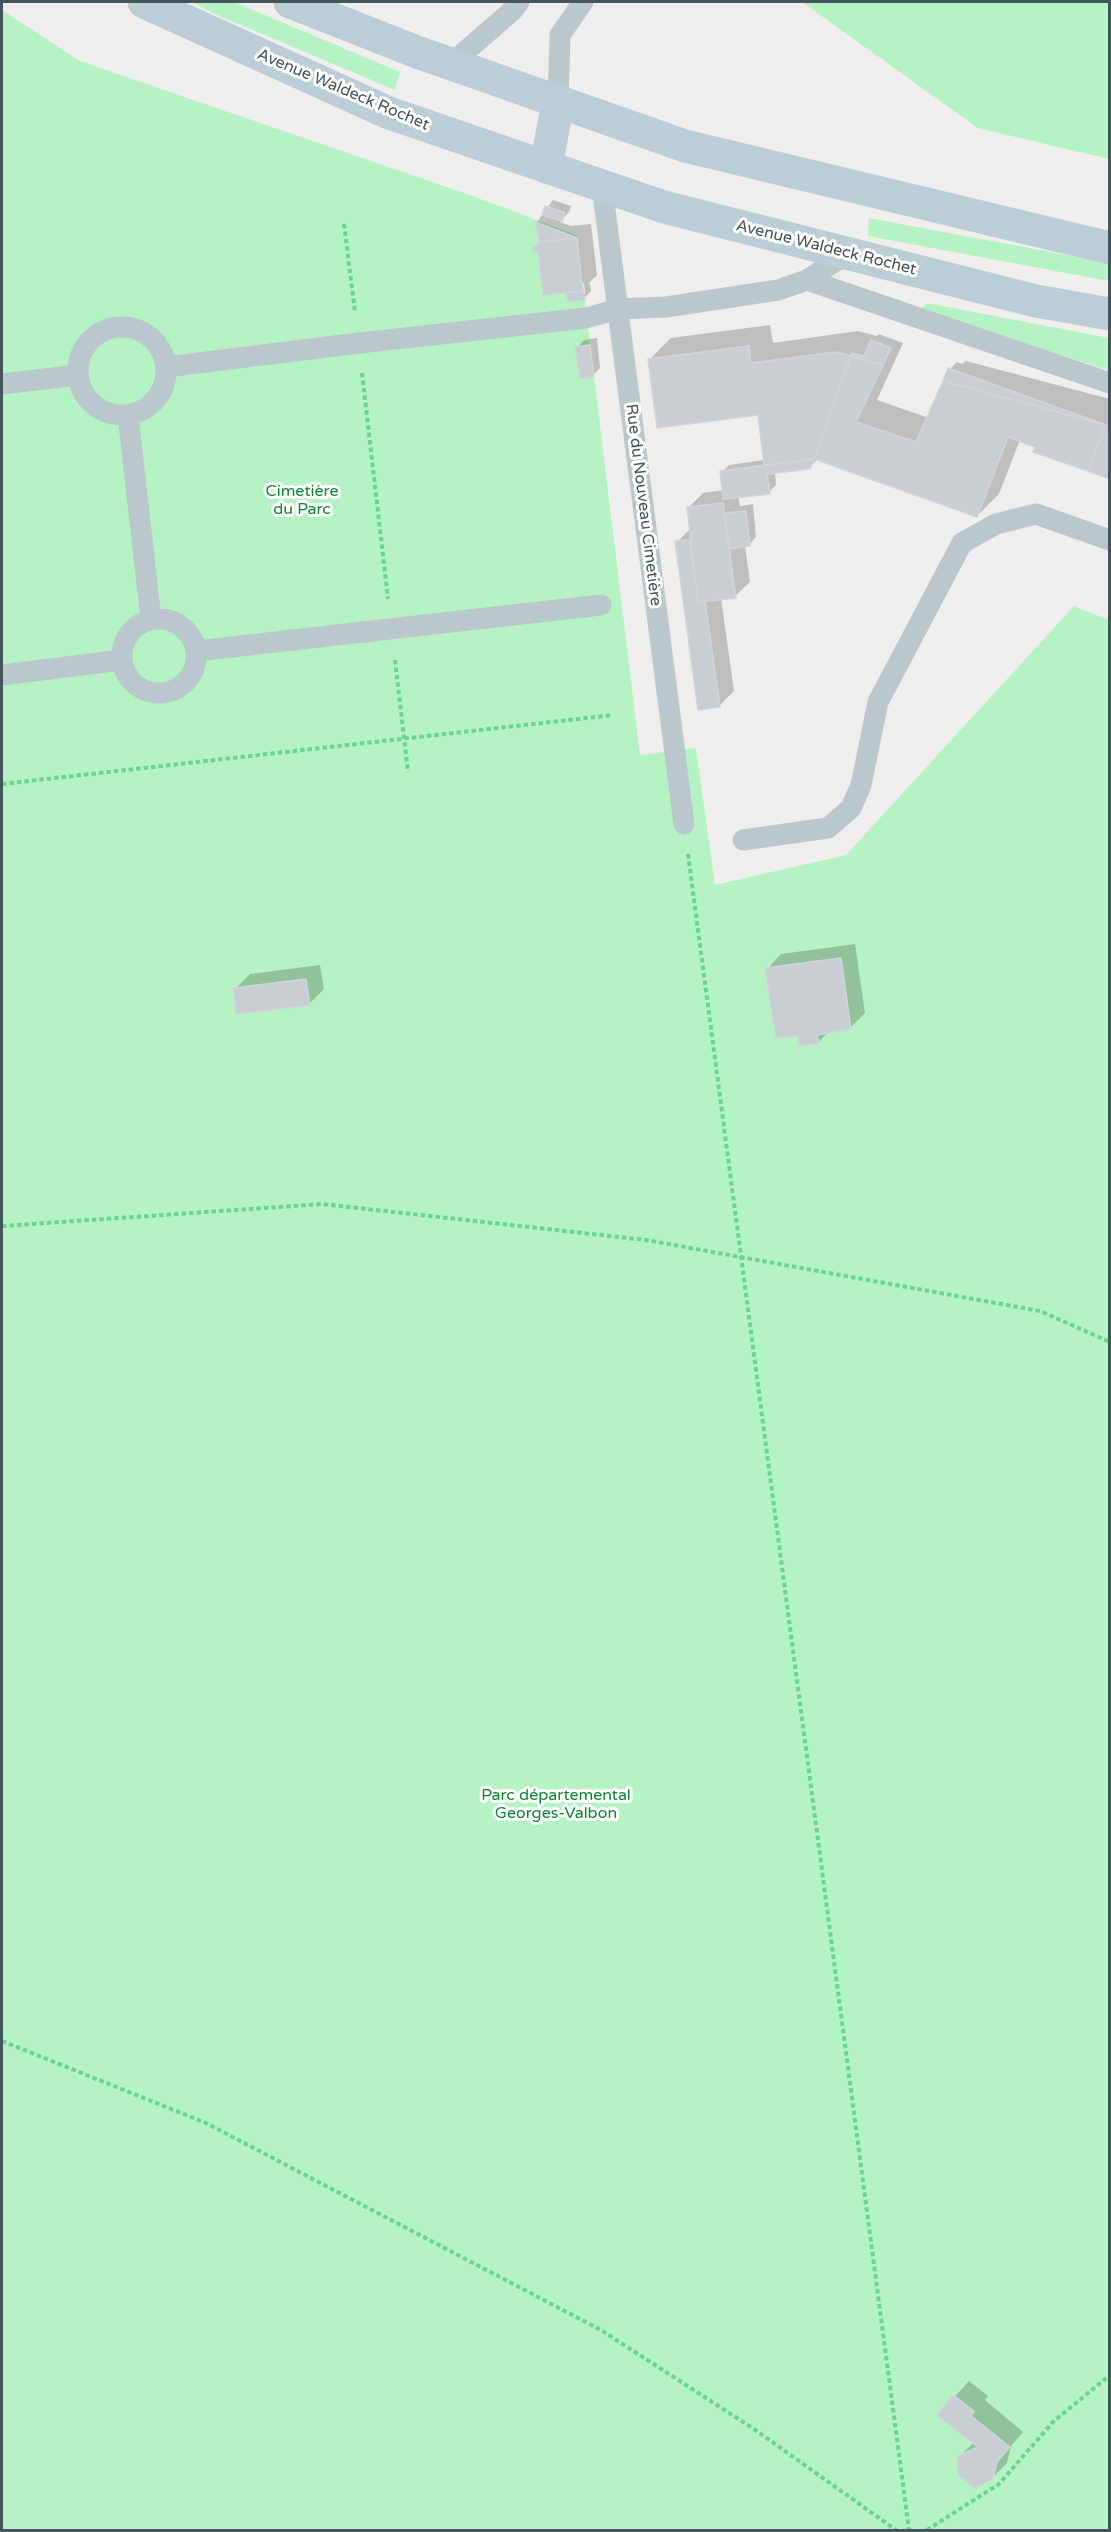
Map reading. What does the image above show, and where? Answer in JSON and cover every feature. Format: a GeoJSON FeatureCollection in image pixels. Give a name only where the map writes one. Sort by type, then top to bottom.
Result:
{"type":"FeatureCollection","features":[{"type":"Feature","properties":{"kind":"main road","name":"Avenue Waldeck Rochet"},"geometry":{"type":"LineString","coordinates":[[144,2],[389,113],[664,207],[1036,301],[1110,314]]}},
{"type":"Feature","properties":{"kind":"main road"},"geometry":{"type":"LineString","coordinates":[[290,2],[417,52],[685,146],[1110,248]]}},
{"type":"Feature","properties":{"kind":"main road"},"geometry":{"type":"LineString","coordinates":[[546,167],[558,102]]}},
{"type":"Feature","properties":{"kind":"lane"},"geometry":{"type":"LineString","coordinates":[[452,63],[513,10],[519,2]]}},
{"type":"Feature","properties":{"kind":"lane"},"geometry":{"type":"LineString","coordinates":[[558,102],[560,35],[583,2]]}},
{"type":"Feature","properties":{"kind":"lane","name":"Rue du Nouveau Cimetière"},"geometry":{"type":"LineString","coordinates":[[602,186],[684,824]]}},
{"type":"Feature","properties":{"kind":"lane"},"geometry":{"type":"LineString","coordinates":[[166,367],[358,342],[586,318],[618,309],[666,307],[766,292],[807,280],[848,253]]}},
{"type":"Feature","properties":{"kind":"lane"},"geometry":{"type":"LineString","coordinates":[[807,280],[1110,383]]}},
{"type":"Feature","properties":{"kind":"lane"},"geometry":{"type":"LineString","coordinates":[[118,328],[140,331],[152,340],[162,352],[166,367],[160,393],[141,411],[128,415],[114,415],[100,410],[89,401],[81,389],[78,375],[79,360],[85,346],[96,335],[118,328]]}},
{"type":"Feature","properties":{"kind":"lane"},"geometry":{"type":"LineString","coordinates":[[2,384],[78,375]]}},
{"type":"Feature","properties":{"kind":"lane"},"geometry":{"type":"LineString","coordinates":[[128,415],[151,619]]}},
{"type":"Feature","properties":{"kind":"lane"},"geometry":{"type":"LineString","coordinates":[[743,840],[828,828],[851,808],[861,785],[878,702],[962,543],[996,524],[1036,514],[1110,540]]}},
{"type":"Feature","properties":{"kind":"lane"},"geometry":{"type":"LineString","coordinates":[[196,651],[601,605]]}},
{"type":"Feature","properties":{"kind":"lane"},"geometry":{"type":"LineString","coordinates":[[163,618],[185,629],[196,651],[195,664],[190,676],[170,691],[157,693],[144,690],[130,678],[122,660],[126,639],[132,630],[151,619],[163,618]]}},
{"type":"Feature","properties":{"kind":"lane"},"geometry":{"type":"LineString","coordinates":[[2,675],[122,660]]}},
{"type":"Feature","properties":{"kind":"path"},"geometry":{"type":"LineString","coordinates":[[344,224],[408,772]]}},
{"type":"Feature","properties":{"kind":"path"},"geometry":{"type":"LineString","coordinates":[[2,784],[613,715]]}},
{"type":"Feature","properties":{"kind":"path"},"geometry":{"type":"LineString","coordinates":[[684,824],[909,2530]]}},
{"type":"Feature","properties":{"kind":"path"},"geometry":{"type":"LineString","coordinates":[[2,1226],[322,1204],[646,1240],[1040,1311],[1110,1342]]}},
{"type":"Feature","properties":{"kind":"path"},"geometry":{"type":"LineString","coordinates":[[2,2042],[206,2123],[602,2330],[754,2429],[896,2530]]}},
{"type":"Feature","properties":{"kind":"path"},"geometry":{"type":"LineString","coordinates":[[927,2530],[999,2484],[1053,2422],[1110,2375]]}},
{"type":"Feature","properties":{"kind":"green space"},"geometry":{"type":"Polygon","coordinates":[[[192,2],[234,2],[400,72],[395,90],[215,14],[192,2]]]}},
{"type":"Feature","properties":{"kind":"green space"},"geometry":{"type":"Polygon","coordinates":[[[802,2],[1109,2],[1109,159],[978,128],[802,2]]]}},
{"type":"Feature","properties":{"kind":"green space","name":"Parc départemental Georges-Valbon"},"geometry":{"type":"Polygon","coordinates":[[[2,10],[80,61],[467,194],[577,235],[640,755],[696,748],[715,885],[846,855],[1074,606],[1109,620],[1109,2530],[2,2530],[2,10]]]}},
{"type":"Feature","properties":{"kind":"green space"},"geometry":{"type":"Polygon","coordinates":[[[869,218],[1109,263],[1109,281],[868,236],[869,218]]]}},
{"type":"Feature","properties":{"kind":"green space"},"geometry":{"type":"Polygon","coordinates":[[[927,303],[1109,338],[1109,370],[919,312],[927,303]]]}},
{"type":"Feature","properties":{"kind":"building"},"geometry":{"type":"Polygon","coordinates":[[[545,206],[565,213],[562,221],[542,215],[545,206]]]}},
{"type":"Feature","properties":{"kind":"building"},"geometry":{"type":"Polygon","coordinates":[[[535,222],[577,238],[539,242],[535,222]]]}},
{"type":"Feature","properties":{"kind":"building"},"geometry":{"type":"Polygon","coordinates":[[[577,238],[583,291],[543,295],[538,251],[533,252],[533,246],[539,242],[577,238]]]}},
{"type":"Feature","properties":{"kind":"building"},"geometry":{"type":"Polygon","coordinates":[[[583,291],[585,300],[568,302],[566,293],[583,291]]]}},
{"type":"Feature","properties":{"kind":"building"},"geometry":{"type":"Polygon","coordinates":[[[871,340],[891,348],[883,365],[851,356],[851,353],[864,356],[871,340]]]}},
{"type":"Feature","properties":{"kind":"building"},"geometry":{"type":"Polygon","coordinates":[[[590,345],[594,377],[580,379],[575,347],[590,345]]]}},
{"type":"Feature","properties":{"kind":"building"},"geometry":{"type":"Polygon","coordinates":[[[749,346],[751,363],[836,352],[851,356],[814,459],[764,465],[758,415],[657,428],[648,359],[749,346]]]}},
{"type":"Feature","properties":{"kind":"building"},"geometry":{"type":"Polygon","coordinates":[[[851,356],[883,365],[856,422],[916,442],[943,381],[1106,425],[1088,471],[1033,452],[1035,447],[1008,437],[977,517],[814,459],[851,356]]]}},
{"type":"Feature","properties":{"kind":"building"},"geometry":{"type":"Polygon","coordinates":[[[948,368],[1106,425],[943,381],[948,368]]]}},
{"type":"Feature","properties":{"kind":"building"},"geometry":{"type":"Polygon","coordinates":[[[1106,425],[1110,426],[1110,479],[1088,471],[1106,425]]]}},
{"type":"Feature","properties":{"kind":"building"},"geometry":{"type":"Polygon","coordinates":[[[814,459],[810,469],[767,474],[770,494],[723,499],[720,471],[814,459]]]}},
{"type":"Feature","properties":{"kind":"building"},"geometry":{"type":"Polygon","coordinates":[[[723,503],[736,598],[698,602],[687,507],[723,503]]]}},
{"type":"Feature","properties":{"kind":"building"},"geometry":{"type":"Polygon","coordinates":[[[746,511],[750,546],[729,549],[724,513],[746,511]]]}},
{"type":"Feature","properties":{"kind":"building"},"geometry":{"type":"Polygon","coordinates":[[[690,540],[698,602],[705,601],[720,707],[698,710],[675,541],[690,540]]]}},
{"type":"Feature","properties":{"kind":"building"},"geometry":{"type":"Polygon","coordinates":[[[841,958],[851,1029],[817,1035],[819,1043],[799,1046],[798,1036],[776,1038],[765,968],[841,958]]]}},
{"type":"Feature","properties":{"kind":"building"},"geometry":{"type":"Polygon","coordinates":[[[306,979],[310,1005],[236,1014],[233,988],[306,979]]]}},
{"type":"Feature","properties":{"kind":"building"},"geometry":{"type":"Polygon","coordinates":[[[953,2395],[974,2411],[971,2416],[1010,2447],[997,2462],[993,2479],[975,2488],[958,2475],[958,2456],[978,2447],[937,2415],[953,2395]]]}},
{"type":"Feature","properties":{"kind":"park label","name":"Cimetière du Parc"},"geometry":{"type":"Point","coordinates":[302,501]}}]}
